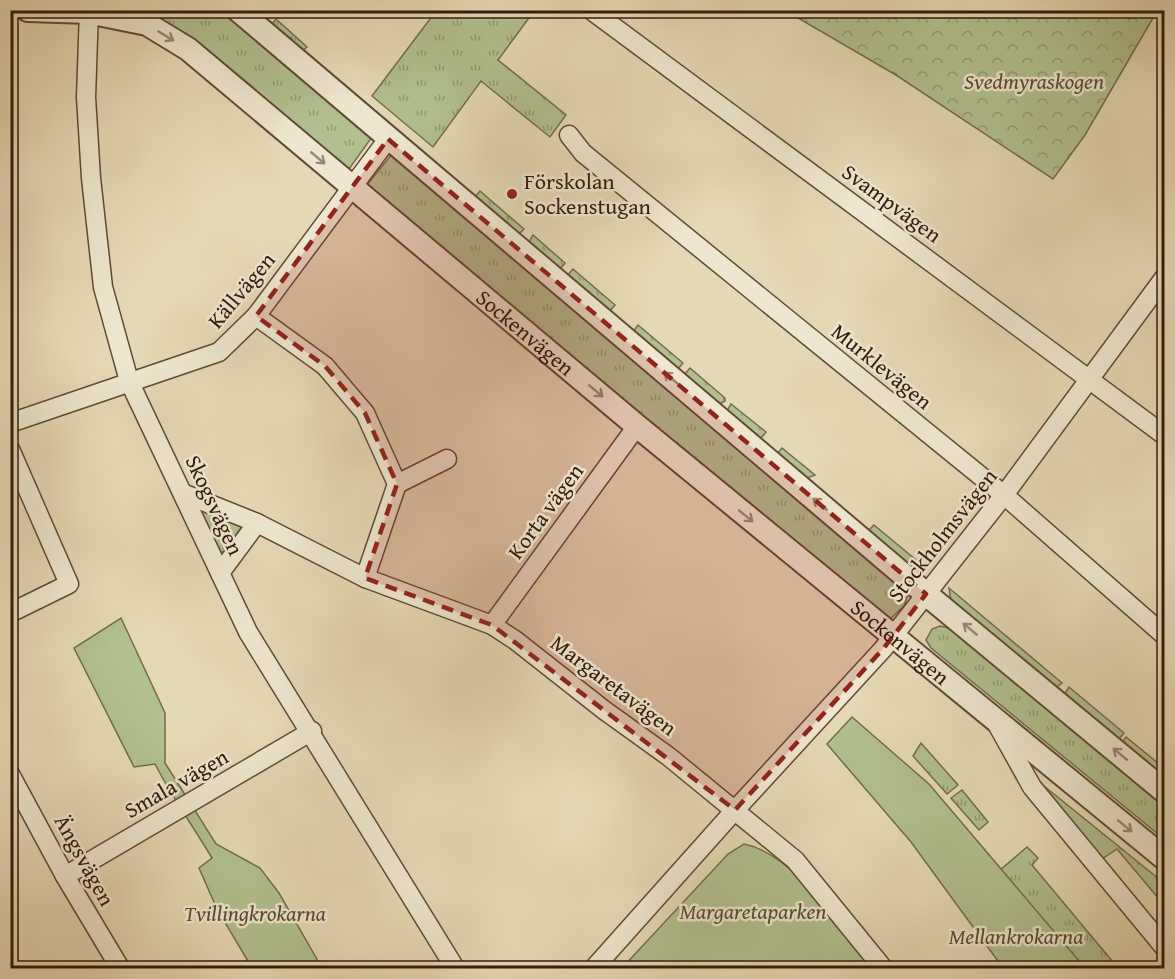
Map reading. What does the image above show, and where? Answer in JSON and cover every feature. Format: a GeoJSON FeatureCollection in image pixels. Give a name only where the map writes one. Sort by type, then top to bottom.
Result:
{"type":"FeatureCollection","features":[{"type":"Feature","properties":{"kind":"street","name":"Sockenvägen"},"geometry":{"type":"LineString","coordinates":[[28,10],[89,11],[147,24],[188,49],[637,426],[994,721],[1164,858]]}},
{"type":"Feature","properties":{"kind":"street"},"geometry":{"type":"LineString","coordinates":[[238,10],[926,594],[1164,791]]}},
{"type":"Feature","properties":{"kind":"street","name":"Svampvägen"},"geometry":{"type":"LineString","coordinates":[[591,10],[1092,379],[1164,435]]}},
{"type":"Feature","properties":{"kind":"street","name":"Skogsvägen"},"geometry":{"type":"LineString","coordinates":[[89,11],[86,97],[91,178],[103,287],[129,381],[185,494],[248,632],[312,731],[455,969]]}},
{"type":"Feature","properties":{"kind":"street","name":"Murklevägen"},"geometry":{"type":"LineString","coordinates":[[569,135],[583,153],[1004,495],[1164,636]]}},
{"type":"Feature","properties":{"kind":"street","name":"Källvägen"},"geometry":{"type":"LineString","coordinates":[[10,423],[219,352],[256,316],[388,139]]}},
{"type":"Feature","properties":{"kind":"street","name":"Stockholmsvägen"},"geometry":{"type":"LineString","coordinates":[[594,969],[893,636],[1092,379],[1164,278]]}},
{"type":"Feature","properties":{"kind":"street"},"geometry":{"type":"LineString","coordinates":[[256,316],[325,366],[365,413],[397,484],[365,578]]}},
{"type":"Feature","properties":{"kind":"street","name":"Korta vägen"},"geometry":{"type":"LineString","coordinates":[[492,625],[637,426]]}},
{"type":"Feature","properties":{"kind":"street"},"geometry":{"type":"LineString","coordinates":[[10,448],[69,584],[10,614]]}},
{"type":"Feature","properties":{"kind":"street"},"geometry":{"type":"LineString","coordinates":[[397,484],[447,459]]}},
{"type":"Feature","properties":{"kind":"street","name":"Margaretavägen"},"geometry":{"type":"LineString","coordinates":[[185,494],[257,523],[365,578],[492,625],[668,756],[795,860],[883,969]]}},
{"type":"Feature","properties":{"kind":"street"},"geometry":{"type":"LineString","coordinates":[[220,573],[257,523]]}},
{"type":"Feature","properties":{"kind":"street","name":"Sockenvägen"},"geometry":{"type":"LineString","coordinates":[[994,721],[1032,787],[1164,946]]}},
{"type":"Feature","properties":{"kind":"street","name":"Smala vägen"},"geometry":{"type":"LineString","coordinates":[[65,876],[312,731]]}},
{"type":"Feature","properties":{"kind":"street","name":"Ängsvägen"},"geometry":{"type":"LineString","coordinates":[[10,774],[65,876],[120,969]]}},
{"type":"Feature","properties":{"kind":"highlighted area"},"geometry":{"type":"Polygon","coordinates":[[[388,139],[926,594],[883,649],[735,810],[492,625],[365,578],[397,484],[365,413],[325,366],[256,316],[388,139]]]}},
{"type":"Feature","properties":{"kind":"green space","name":"Svedmyraskogen"},"geometry":{"type":"Polygon","coordinates":[[[1157,10],[1085,135],[1053,179],[896,75],[786,11],[1157,10]]]}},
{"type":"Feature","properties":{"kind":"green space"},"geometry":{"type":"Polygon","coordinates":[[[129,11],[222,11],[372,137],[349,169],[187,35],[149,14],[129,11]]]}},
{"type":"Feature","properties":{"kind":"green space"},"geometry":{"type":"Polygon","coordinates":[[[436,11],[534,11],[498,60],[566,115],[550,137],[481,81],[433,147],[372,96],[436,11]]]}},
{"type":"Feature","properties":{"kind":"green space"},"geometry":{"type":"Polygon","coordinates":[[[276,19],[307,47],[301,52],[272,24],[276,19]]]}},
{"type":"Feature","properties":{"kind":"green space"},"geometry":{"type":"Polygon","coordinates":[[[392,154],[909,592],[904,606],[887,622],[366,186],[392,154]]]}},
{"type":"Feature","properties":{"kind":"green space"},"geometry":{"type":"Polygon","coordinates":[[[480,191],[524,229],[518,235],[474,198],[480,191]]]}},
{"type":"Feature","properties":{"kind":"green space"},"geometry":{"type":"Polygon","coordinates":[[[533,235],[565,263],[559,270],[528,244],[533,235]]]}},
{"type":"Feature","properties":{"kind":"green space"},"geometry":{"type":"Polygon","coordinates":[[[573,269],[615,305],[609,312],[567,276],[573,269]]]}},
{"type":"Feature","properties":{"kind":"green space"},"geometry":{"type":"Polygon","coordinates":[[[638,325],[683,363],[677,370],[633,332],[638,325]]]}},
{"type":"Feature","properties":{"kind":"green space"},"geometry":{"type":"Polygon","coordinates":[[[690,368],[725,398],[725,401],[719,404],[684,375],[690,368]]]}},
{"type":"Feature","properties":{"kind":"green space"},"geometry":{"type":"Polygon","coordinates":[[[731,404],[766,432],[761,438],[727,411],[731,404]]]}},
{"type":"Feature","properties":{"kind":"green space"},"geometry":{"type":"Polygon","coordinates":[[[782,448],[815,475],[807,478],[778,453],[782,448]]]}},
{"type":"Feature","properties":{"kind":"green space"},"geometry":{"type":"Polygon","coordinates":[[[206,510],[243,525],[225,552],[220,552],[203,516],[202,512],[206,510]]]}},
{"type":"Feature","properties":{"kind":"green space"},"geometry":{"type":"Polygon","coordinates":[[[874,525],[927,569],[921,572],[913,568],[869,530],[874,525]]]}},
{"type":"Feature","properties":{"kind":"green space"},"geometry":{"type":"Polygon","coordinates":[[[949,588],[1062,683],[1055,688],[951,601],[949,588]]]}},
{"type":"Feature","properties":{"kind":"green space","name":"Tvillingkrokarna"},"geometry":{"type":"Polygon","coordinates":[[[121,618],[165,713],[165,763],[216,844],[260,868],[279,893],[322,968],[252,968],[217,909],[199,868],[212,858],[155,764],[134,767],[74,648],[121,618]]]}},
{"type":"Feature","properties":{"kind":"green space"},"geometry":{"type":"Polygon","coordinates":[[[940,626],[949,628],[1164,805],[1164,839],[931,648],[926,640],[932,629],[940,626]]]}},
{"type":"Feature","properties":{"kind":"green space"},"geometry":{"type":"Polygon","coordinates":[[[1069,687],[1124,733],[1118,740],[1064,695],[1069,687]]]}},
{"type":"Feature","properties":{"kind":"green space","name":"Mellankrokarna"},"geometry":{"type":"Polygon","coordinates":[[[852,717],[929,784],[1085,968],[1003,968],[911,842],[827,744],[852,717]]]}},
{"type":"Feature","properties":{"kind":"green space"},"geometry":{"type":"Polygon","coordinates":[[[1126,737],[1164,768],[1164,778],[1122,743],[1126,737]]]}},
{"type":"Feature","properties":{"kind":"green space"},"geometry":{"type":"Polygon","coordinates":[[[921,743],[958,785],[947,794],[913,756],[921,743]]]}},
{"type":"Feature","properties":{"kind":"green space"},"geometry":{"type":"Polygon","coordinates":[[[1044,786],[1164,883],[1164,905],[1117,849],[1102,859],[1044,786]]]}},
{"type":"Feature","properties":{"kind":"green space"},"geometry":{"type":"Polygon","coordinates":[[[962,790],[988,822],[979,830],[951,798],[962,790]]]}},
{"type":"Feature","properties":{"kind":"green space","name":"Margaretaparken"},"geometry":{"type":"Polygon","coordinates":[[[744,844],[763,851],[782,862],[799,877],[870,968],[622,968],[728,854],[744,844]]]}},
{"type":"Feature","properties":{"kind":"green space"},"geometry":{"type":"Polygon","coordinates":[[[1027,847],[1038,858],[1032,865],[1118,968],[1084,968],[1000,870],[1027,847]]]}},
{"type":"Feature","properties":{"kind":"place","name":"Förskolan Sockenstugan"},"geometry":{"type":"Point","coordinates":[512,194]}}]}
